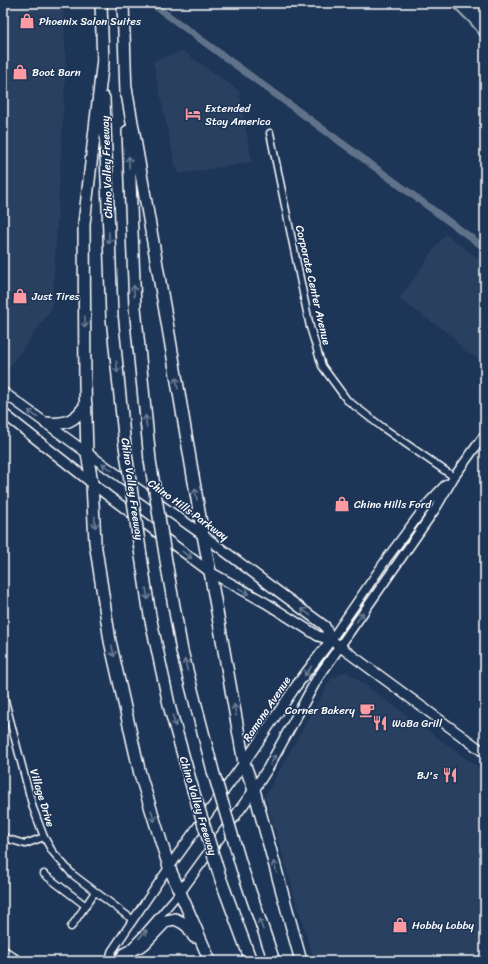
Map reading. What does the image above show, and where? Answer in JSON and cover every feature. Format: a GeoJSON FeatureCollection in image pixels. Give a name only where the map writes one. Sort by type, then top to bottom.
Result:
{"type":"FeatureCollection","features":[{"type":"Feature","properties":{"kind":"highway","name":"Chino Valley Freeway"},"geometry":{"type":"LineString","coordinates":[[101,3],[112,317],[125,446],[150,616],[170,709],[193,790],[221,880],[251,961]]}},
{"type":"Feature","properties":{"kind":"highway","name":"Chino Valley Freeway"},"geometry":{"type":"LineString","coordinates":[[123,3],[135,308],[150,460],[182,650],[213,771],[242,868],[274,961]]}},
{"type":"Feature","properties":{"kind":"highway"},"geometry":{"type":"LineString","coordinates":[[103,59],[84,224],[87,454],[92,483],[96,542],[110,641],[140,774],[169,867],[210,961]]}},
{"type":"Feature","properties":{"kind":"highway"},"geometry":{"type":"LineString","coordinates":[[126,88],[244,763],[254,790],[301,961]]}},
{"type":"Feature","properties":{"kind":"highway"},"geometry":{"type":"LineString","coordinates":[[46,424],[57,424],[74,418],[81,412],[86,404]]}},
{"type":"Feature","properties":{"kind":"highway"},"geometry":{"type":"LineString","coordinates":[[124,954],[144,944],[166,921],[175,919],[188,927],[210,961]]}},
{"type":"Feature","properties":{"kind":"main road","name":"Chino Hills Parkway"},"geometry":{"type":"LineString","coordinates":[[3,392],[87,454],[203,535],[325,626],[331,640]]}},
{"type":"Feature","properties":{"kind":"main road","name":"Chino Hills Parkway"},"geometry":{"type":"LineString","coordinates":[[3,413],[92,483],[210,572],[266,603],[318,636],[331,640],[485,753]]}},
{"type":"Feature","properties":{"kind":"main road","name":"Ramona Avenue"},"geometry":{"type":"LineString","coordinates":[[180,892],[254,790],[268,768],[317,679],[436,508],[454,476],[485,434]]}},
{"type":"Feature","properties":{"kind":"main road","name":"Ramona Avenue"},"geometry":{"type":"LineString","coordinates":[[169,867],[244,763],[296,686],[331,640],[388,557],[428,503],[454,476]]}},
{"type":"Feature","properties":{"kind":"street","name":"Corporate Center Avenue"},"geometry":{"type":"LineString","coordinates":[[270,132],[310,327],[322,366],[348,400],[382,427],[454,476]]}},
{"type":"Feature","properties":{"kind":"street","name":"Village Drive"},"geometry":{"type":"LineString","coordinates":[[3,693],[33,808],[44,837],[52,851],[72,874],[133,920]]}},
{"type":"Feature","properties":{"kind":"street"},"geometry":{"type":"LineString","coordinates":[[3,835],[5,838],[25,844],[44,837]]}},
{"type":"Feature","properties":{"kind":"street","name":"Ramona Avenue"},"geometry":{"type":"LineString","coordinates":[[109,961],[112,951],[169,867]]}},
{"type":"Feature","properties":{"kind":"street"},"geometry":{"type":"LineString","coordinates":[[44,874],[86,906]]}},
{"type":"Feature","properties":{"kind":"street"},"geometry":{"type":"LineString","coordinates":[[71,927],[95,892]]}},
{"type":"Feature","properties":{"kind":"street","name":"Ramona Avenue"},"geometry":{"type":"LineString","coordinates":[[115,961],[124,954],[180,892]]}},
{"type":"Feature","properties":{"kind":"street"},"geometry":{"type":"LineString","coordinates":[[3,949],[20,961]]}},
{"type":"Feature","properties":{"kind":"shaded area"},"geometry":{"type":"Polygon","coordinates":[[[3,3],[63,3],[66,66],[52,309],[3,376],[3,3]]]}},
{"type":"Feature","properties":{"kind":"shaded area"},"geometry":{"type":"Polygon","coordinates":[[[183,51],[239,91],[252,162],[179,174],[175,165],[153,61],[183,51]]]}},
{"type":"Feature","properties":{"kind":"shaded area"},"geometry":{"type":"Polygon","coordinates":[[[445,234],[485,263],[485,362],[466,352],[452,336],[399,299],[445,234]]]}},
{"type":"Feature","properties":{"kind":"shaded area"},"geometry":{"type":"Polygon","coordinates":[[[346,671],[485,772],[485,961],[314,961],[265,796],[331,679],[346,671]]]}},
{"type":"Feature","properties":{"kind":"waterway"},"geometry":{"type":"LineString","coordinates":[[151,3],[485,248]]}},
{"type":"Feature","properties":{"kind":"waterway"},"geometry":{"type":"LineString","coordinates":[[450,3],[471,24],[485,41]]}},
{"type":"Feature","properties":{"kind":"place","name":"Phoenix Salon Suites"},"geometry":{"type":"Point","coordinates":[27,21]}},
{"type":"Feature","properties":{"kind":"place","name":"Boot Barn"},"geometry":{"type":"Point","coordinates":[20,72]}},
{"type":"Feature","properties":{"kind":"place","name":"Extended Stay America"},"geometry":{"type":"Point","coordinates":[193,114]}},
{"type":"Feature","properties":{"kind":"place","name":"Just Tires"},"geometry":{"type":"Point","coordinates":[20,296]}},
{"type":"Feature","properties":{"kind":"place","name":"Chino Hills Ford"},"geometry":{"type":"Point","coordinates":[342,504]}},
{"type":"Feature","properties":{"kind":"place","name":"Corner Bakery"},"geometry":{"type":"Point","coordinates":[367,710]}},
{"type":"Feature","properties":{"kind":"place","name":"WaBa Grill"},"geometry":{"type":"Point","coordinates":[380,723]}},
{"type":"Feature","properties":{"kind":"place","name":"BJ's"},"geometry":{"type":"Point","coordinates":[450,775]}},
{"type":"Feature","properties":{"kind":"place","name":"Hobby Lobby"},"geometry":{"type":"Point","coordinates":[400,925]}}]}
